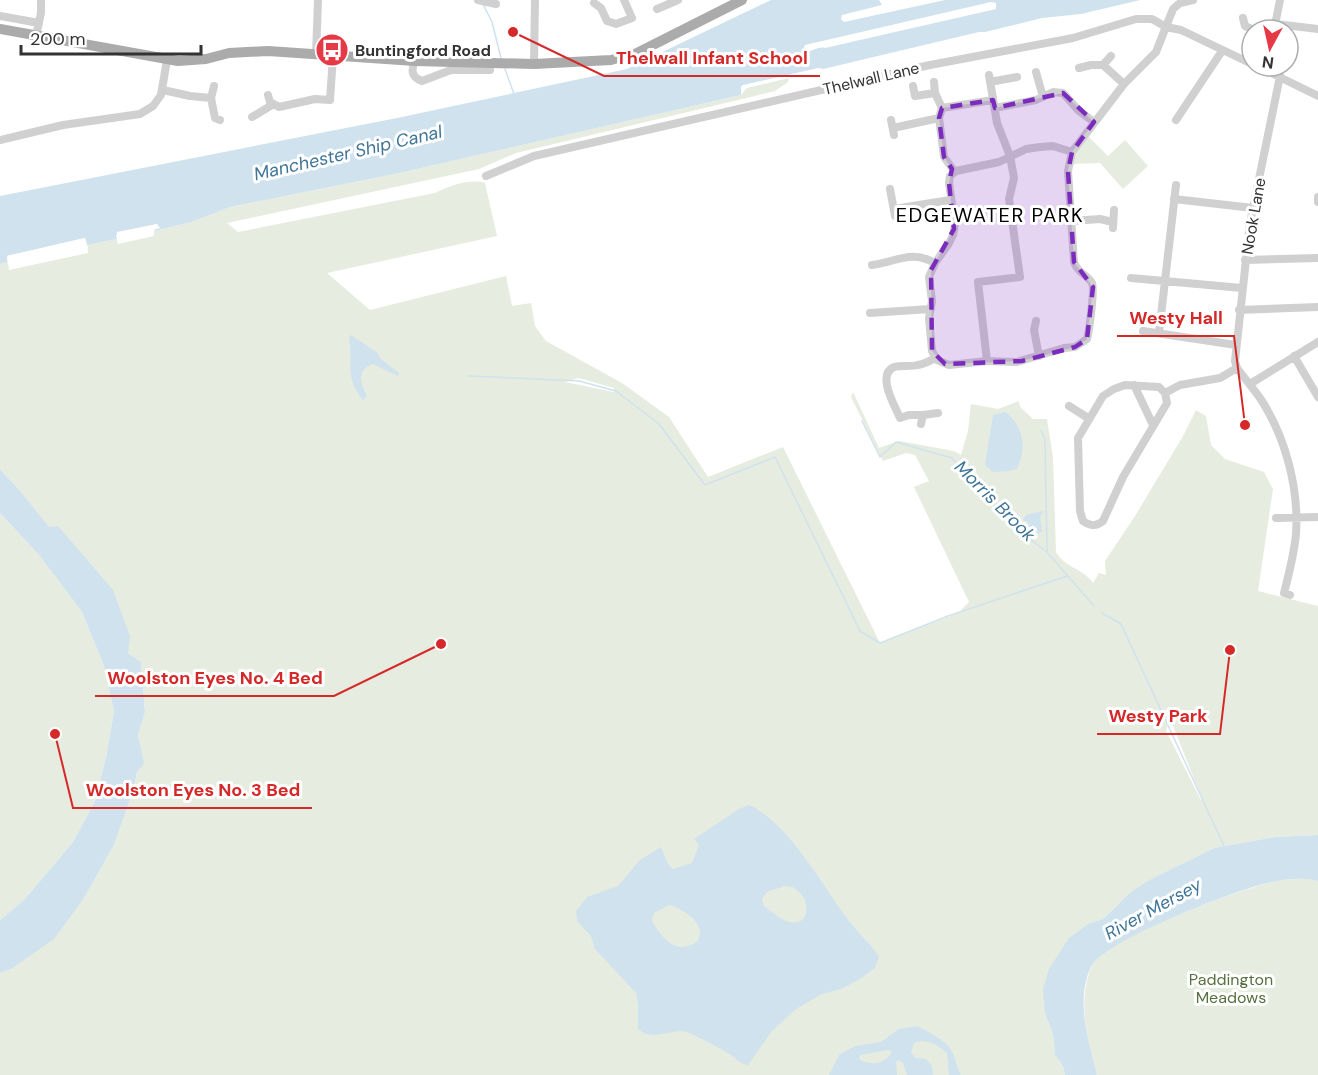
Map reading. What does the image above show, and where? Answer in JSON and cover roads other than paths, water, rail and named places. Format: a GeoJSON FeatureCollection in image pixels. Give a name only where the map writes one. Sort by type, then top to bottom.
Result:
{"type":"FeatureCollection","features":[{"type":"Feature","properties":{"kind":"main road"},"geometry":{"type":"LineString","coordinates":[[0,29],[167,60],[191,61],[242,51],[267,51],[415,61],[583,63],[626,57],[736,1]]}},
{"type":"Feature","properties":{"kind":"street"},"geometry":{"type":"LineString","coordinates":[[36,36],[41,0]]}},
{"type":"Feature","properties":{"kind":"street"},"geometry":{"type":"LineString","coordinates":[[316,55],[318,0]]}},
{"type":"Feature","properties":{"kind":"street"},"geometry":{"type":"LineString","coordinates":[[478,0],[496,4]]}},
{"type":"Feature","properties":{"kind":"street"},"geometry":{"type":"LineString","coordinates":[[534,64],[535,0]]}},
{"type":"Feature","properties":{"kind":"street"},"geometry":{"type":"LineString","coordinates":[[587,11],[593,2],[601,9],[608,21],[616,24],[632,18],[624,0]]}},
{"type":"Feature","properties":{"kind":"street"},"geometry":{"type":"LineString","coordinates":[[657,9],[678,0]]}},
{"type":"Feature","properties":{"kind":"street"},"geometry":{"type":"LineString","coordinates":[[1072,152],[1053,146],[1026,149],[999,162],[954,172],[950,176],[950,200],[955,224],[953,235],[929,277],[932,301],[930,328],[932,351],[941,363],[949,365],[987,361],[1017,362],[1080,346],[1087,339],[1093,287],[1076,268],[1074,262],[1068,171],[1072,152],[1124,84],[1156,52],[1173,9],[1180,3],[1193,0]]}},
{"type":"Feature","properties":{"kind":"street"},"geometry":{"type":"LineString","coordinates":[[1275,18],[1276,1]]}},
{"type":"Feature","properties":{"kind":"street"},"geometry":{"type":"LineString","coordinates":[[0,16],[39,23]]}},
{"type":"Feature","properties":{"kind":"street","name":"Thelwall Lane"},"geometry":{"type":"LineString","coordinates":[[486,176],[534,156],[919,67],[1073,38],[1136,19],[1152,19],[1166,27],[1181,30],[1240,59]]}},
{"type":"Feature","properties":{"kind":"street"},"geometry":{"type":"LineString","coordinates":[[1300,28],[1318,29]]}},
{"type":"Feature","properties":{"kind":"street"},"geometry":{"type":"LineString","coordinates":[[1176,120],[1222,51]]}},
{"type":"Feature","properties":{"kind":"street"},"geometry":{"type":"LineString","coordinates":[[252,117],[272,105],[279,107],[315,99],[330,103],[333,56]]}},
{"type":"Feature","properties":{"kind":"street"},"geometry":{"type":"LineString","coordinates":[[1103,65],[1111,56]]}},
{"type":"Feature","properties":{"kind":"street"},"geometry":{"type":"LineString","coordinates":[[0,140],[63,125],[134,117],[153,106],[163,90],[167,60]]}},
{"type":"Feature","properties":{"kind":"street"},"geometry":{"type":"LineString","coordinates":[[415,61],[411,68],[412,74],[416,79],[422,81],[451,70],[485,73]]}},
{"type":"Feature","properties":{"kind":"street"},"geometry":{"type":"LineString","coordinates":[[1079,68],[1103,65],[1124,84]]}},
{"type":"Feature","properties":{"kind":"street"},"geometry":{"type":"LineString","coordinates":[[1036,72],[1043,97]]}},
{"type":"Feature","properties":{"kind":"street"},"geometry":{"type":"LineString","coordinates":[[987,361],[978,282],[1020,277],[1009,199],[1014,178],[1010,156],[1000,133],[990,78],[1017,77]]}},
{"type":"Feature","properties":{"kind":"street","name":"Nook Lane"},"geometry":{"type":"LineString","coordinates":[[1237,368],[1235,356],[1245,260],[1253,208],[1280,78]]}},
{"type":"Feature","properties":{"kind":"street"},"geometry":{"type":"LineString","coordinates":[[1284,78],[1318,96]]}},
{"type":"Feature","properties":{"kind":"street"},"geometry":{"type":"LineString","coordinates":[[934,82],[935,93],[942,108],[939,118],[944,157],[954,172]]}},
{"type":"Feature","properties":{"kind":"street"},"geometry":{"type":"LineString","coordinates":[[214,86],[211,98],[215,120]]}},
{"type":"Feature","properties":{"kind":"street"},"geometry":{"type":"LineString","coordinates":[[913,86],[915,96],[935,93]]}},
{"type":"Feature","properties":{"kind":"street"},"geometry":{"type":"LineString","coordinates":[[163,90],[211,98]]}},
{"type":"Feature","properties":{"kind":"street"},"geometry":{"type":"LineString","coordinates":[[942,108],[1036,100],[1053,92],[1063,93],[1079,111],[1094,122]]}},
{"type":"Feature","properties":{"kind":"street"},"geometry":{"type":"LineString","coordinates":[[268,95],[272,105]]}},
{"type":"Feature","properties":{"kind":"street"},"geometry":{"type":"LineString","coordinates":[[893,128],[939,118]]}},
{"type":"Feature","properties":{"kind":"street"},"geometry":{"type":"LineString","coordinates":[[1159,333],[1176,185]]}},
{"type":"Feature","properties":{"kind":"street"},"geometry":{"type":"LineString","coordinates":[[890,189],[894,212],[950,200]]}},
{"type":"Feature","properties":{"kind":"street"},"geometry":{"type":"LineString","coordinates":[[1174,199],[1253,208]]}},
{"type":"Feature","properties":{"kind":"street"},"geometry":{"type":"LineString","coordinates":[[1072,220],[1100,219],[1113,225],[1114,210]]}},
{"type":"Feature","properties":{"kind":"street"},"geometry":{"type":"LineString","coordinates":[[872,265],[907,256],[918,256],[935,264]]}},
{"type":"Feature","properties":{"kind":"street"},"geometry":{"type":"LineString","coordinates":[[1245,260],[1318,258]]}},
{"type":"Feature","properties":{"kind":"street"},"geometry":{"type":"LineString","coordinates":[[1131,278],[1242,288]]}},
{"type":"Feature","properties":{"kind":"street"},"geometry":{"type":"LineString","coordinates":[[1239,310],[1318,307]]}},
{"type":"Feature","properties":{"kind":"street"},"geometry":{"type":"LineString","coordinates":[[870,313],[930,309]]}},
{"type":"Feature","properties":{"kind":"street"},"geometry":{"type":"LineString","coordinates":[[1036,321],[1034,330],[1039,356]]}},
{"type":"Feature","properties":{"kind":"street"},"geometry":{"type":"LineString","coordinates":[[1143,332],[1236,345]]}},
{"type":"Feature","properties":{"kind":"street"},"geometry":{"type":"LineString","coordinates":[[1250,384],[1318,342]]}},
{"type":"Feature","properties":{"kind":"street"},"geometry":{"type":"LineString","coordinates":[[1294,356],[1318,397]]}},
{"type":"Feature","properties":{"kind":"street"},"geometry":{"type":"LineString","coordinates":[[935,358],[918,366],[894,367],[888,372],[886,387],[900,418],[909,415],[938,413]]}},
{"type":"Feature","properties":{"kind":"street"},"geometry":{"type":"LineString","coordinates":[[1165,393],[1180,385],[1220,378],[1237,368],[1262,402],[1282,441],[1293,483],[1296,536],[1284,593],[1290,595]]}},
{"type":"Feature","properties":{"kind":"street"},"geometry":{"type":"LineString","coordinates":[[1134,385],[1153,425]]}},
{"type":"Feature","properties":{"kind":"street"},"geometry":{"type":"LineString","coordinates":[[1134,385],[1159,387],[1165,393],[1167,403],[1123,477],[1103,521],[1100,525],[1091,525],[1083,520],[1080,511],[1077,443],[1079,433],[1103,396],[1114,389],[1134,385]]}},
{"type":"Feature","properties":{"kind":"street"},"geometry":{"type":"LineString","coordinates":[[1068,405],[1088,418]]}},
{"type":"Feature","properties":{"kind":"street"},"geometry":{"type":"LineString","coordinates":[[921,424],[923,415]]}},
{"type":"Feature","properties":{"kind":"street"},"geometry":{"type":"LineString","coordinates":[[1276,518],[1318,517]]}},
{"type":"Feature","properties":{"kind":"water","name":"Manchester Ship Canal"},"geometry":{"type":"Polygon","coordinates":[[[771,0],[879,0],[882,5],[842,15],[841,19],[844,22],[945,0],[1140,0],[1081,14],[1042,18],[823,69],[818,68],[743,85],[741,95],[395,174],[230,207],[192,222],[154,231],[157,224],[116,235],[117,239],[87,245],[85,238],[7,256],[8,262],[0,264],[0,196],[397,118],[627,69],[771,0]],[[991,2],[805,45],[803,50],[806,52],[825,48],[996,9],[996,3],[991,2]]]}},
{"type":"Feature","properties":{"kind":"water"},"geometry":{"type":"Polygon","coordinates":[[[351,335],[378,353],[381,359],[399,373],[398,376],[373,364],[364,370],[361,377],[367,396],[363,400],[351,376],[349,338],[351,335]]]}},
{"type":"Feature","properties":{"kind":"water"},"geometry":{"type":"Polygon","coordinates":[[[1005,412],[1020,431],[1022,453],[1017,469],[993,472],[985,465],[993,415],[1005,412]]]}},
{"type":"Feature","properties":{"kind":"water"},"geometry":{"type":"Polygon","coordinates":[[[0,469],[49,527],[58,526],[113,590],[130,636],[128,653],[141,662],[145,712],[138,735],[144,764],[137,772],[133,791],[114,845],[84,898],[54,939],[11,969],[0,973],[0,920],[24,900],[73,842],[95,801],[114,711],[104,666],[82,612],[39,555],[0,513],[0,469]]]}},
{"type":"Feature","properties":{"kind":"water"},"geometry":{"type":"Polygon","coordinates":[[[1044,511],[1040,516],[1042,532],[1039,533],[1029,527],[1028,522],[1023,520],[1026,515],[1044,511]]]}},
{"type":"Feature","properties":{"kind":"water"},"geometry":{"type":"Polygon","coordinates":[[[749,805],[779,827],[793,842],[853,926],[879,957],[875,968],[860,979],[841,989],[822,994],[796,1009],[772,1031],[748,1065],[686,1032],[676,1031],[654,1035],[643,1033],[638,1029],[636,993],[595,949],[591,936],[577,921],[576,911],[587,897],[618,886],[640,860],[661,847],[668,864],[673,869],[692,863],[699,845],[694,839],[739,809],[749,805]],[[784,886],[767,893],[762,899],[764,906],[786,921],[798,922],[806,914],[804,899],[793,887],[784,886]],[[669,905],[654,913],[652,921],[661,934],[671,944],[677,946],[684,947],[698,941],[700,931],[696,922],[683,911],[669,905]]]}},
{"type":"Feature","properties":{"kind":"water","name":"River Mersey"},"geometry":{"type":"Polygon","coordinates":[[[1318,835],[1318,881],[1281,880],[1229,895],[1144,930],[1101,956],[1091,967],[1084,993],[1087,1035],[1097,1075],[1065,1075],[1063,1066],[1055,1055],[1053,1034],[1045,1014],[1043,989],[1049,969],[1069,938],[1090,923],[1103,919],[1130,893],[1149,880],[1214,848],[1275,837],[1318,835]]]}},
{"type":"Feature","properties":{"kind":"water"},"geometry":{"type":"Polygon","coordinates":[[[917,1026],[939,1038],[952,1051],[961,1075],[949,1075],[947,1053],[936,1045],[923,1041],[914,1043],[911,1053],[916,1058],[926,1059],[932,1066],[933,1075],[907,1075],[903,1063],[899,1060],[896,1062],[897,1075],[829,1075],[839,1055],[855,1046],[881,1042],[899,1029],[917,1026]],[[888,1050],[860,1055],[859,1059],[868,1063],[877,1063],[885,1060],[892,1052],[888,1050]]]}},
{"type":"Feature","properties":{"kind":"waterway"},"geometry":{"type":"LineString","coordinates":[[483,4],[492,22],[501,58]]}},
{"type":"Feature","properties":{"kind":"waterway"},"geometry":{"type":"LineString","coordinates":[[505,69],[514,94]]}},
{"type":"Feature","properties":{"kind":"waterway"},"geometry":{"type":"LineString","coordinates":[[469,376],[579,381],[616,391],[659,424],[705,485],[775,457],[860,631],[880,643],[948,616],[1067,576]]}},
{"type":"Feature","properties":{"kind":"waterway","name":"Morris Brook"},"geometry":{"type":"LineString","coordinates":[[862,421],[880,457],[896,442],[952,458],[1016,528],[1047,552],[1094,606]]}},
{"type":"Feature","properties":{"kind":"waterway"},"geometry":{"type":"LineString","coordinates":[[1041,431],[1045,439],[1047,552]]}},
{"type":"Feature","properties":{"kind":"waterway","name":"Morris Brook"},"geometry":{"type":"LineString","coordinates":[[1102,613],[1121,624],[1224,846]]}},
{"type":"Feature","properties":{"kind":"place","name":"Thelwall Infant School"},"geometry":{"type":"Point","coordinates":[513,32]}},
{"type":"Feature","properties":{"kind":"place","name":"Buntingford Road"},"geometry":{"type":"Point","coordinates":[332,50]}},
{"type":"Feature","properties":{"kind":"place","name":"Westy Hall"},"geometry":{"type":"Point","coordinates":[1245,425]}},
{"type":"Feature","properties":{"kind":"place","name":"Woolston Eyes No. 4 Bed"},"geometry":{"type":"Point","coordinates":[441,644]}},
{"type":"Feature","properties":{"kind":"place","name":"Westy Park"},"geometry":{"type":"Point","coordinates":[1230,650]}},
{"type":"Feature","properties":{"kind":"place","name":"Woolston Eyes No. 3 Bed"},"geometry":{"type":"Point","coordinates":[55,734]}},
{"type":"Feature","properties":{"kind":"district","name":"EDGEWATER PARK"},"geometry":{"type":"Point","coordinates":[990,215]}},
{"type":"Feature","properties":{"kind":"park label","name":"Paddington Meadows"},"geometry":{"type":"Point","coordinates":[1231,988]}}]}
